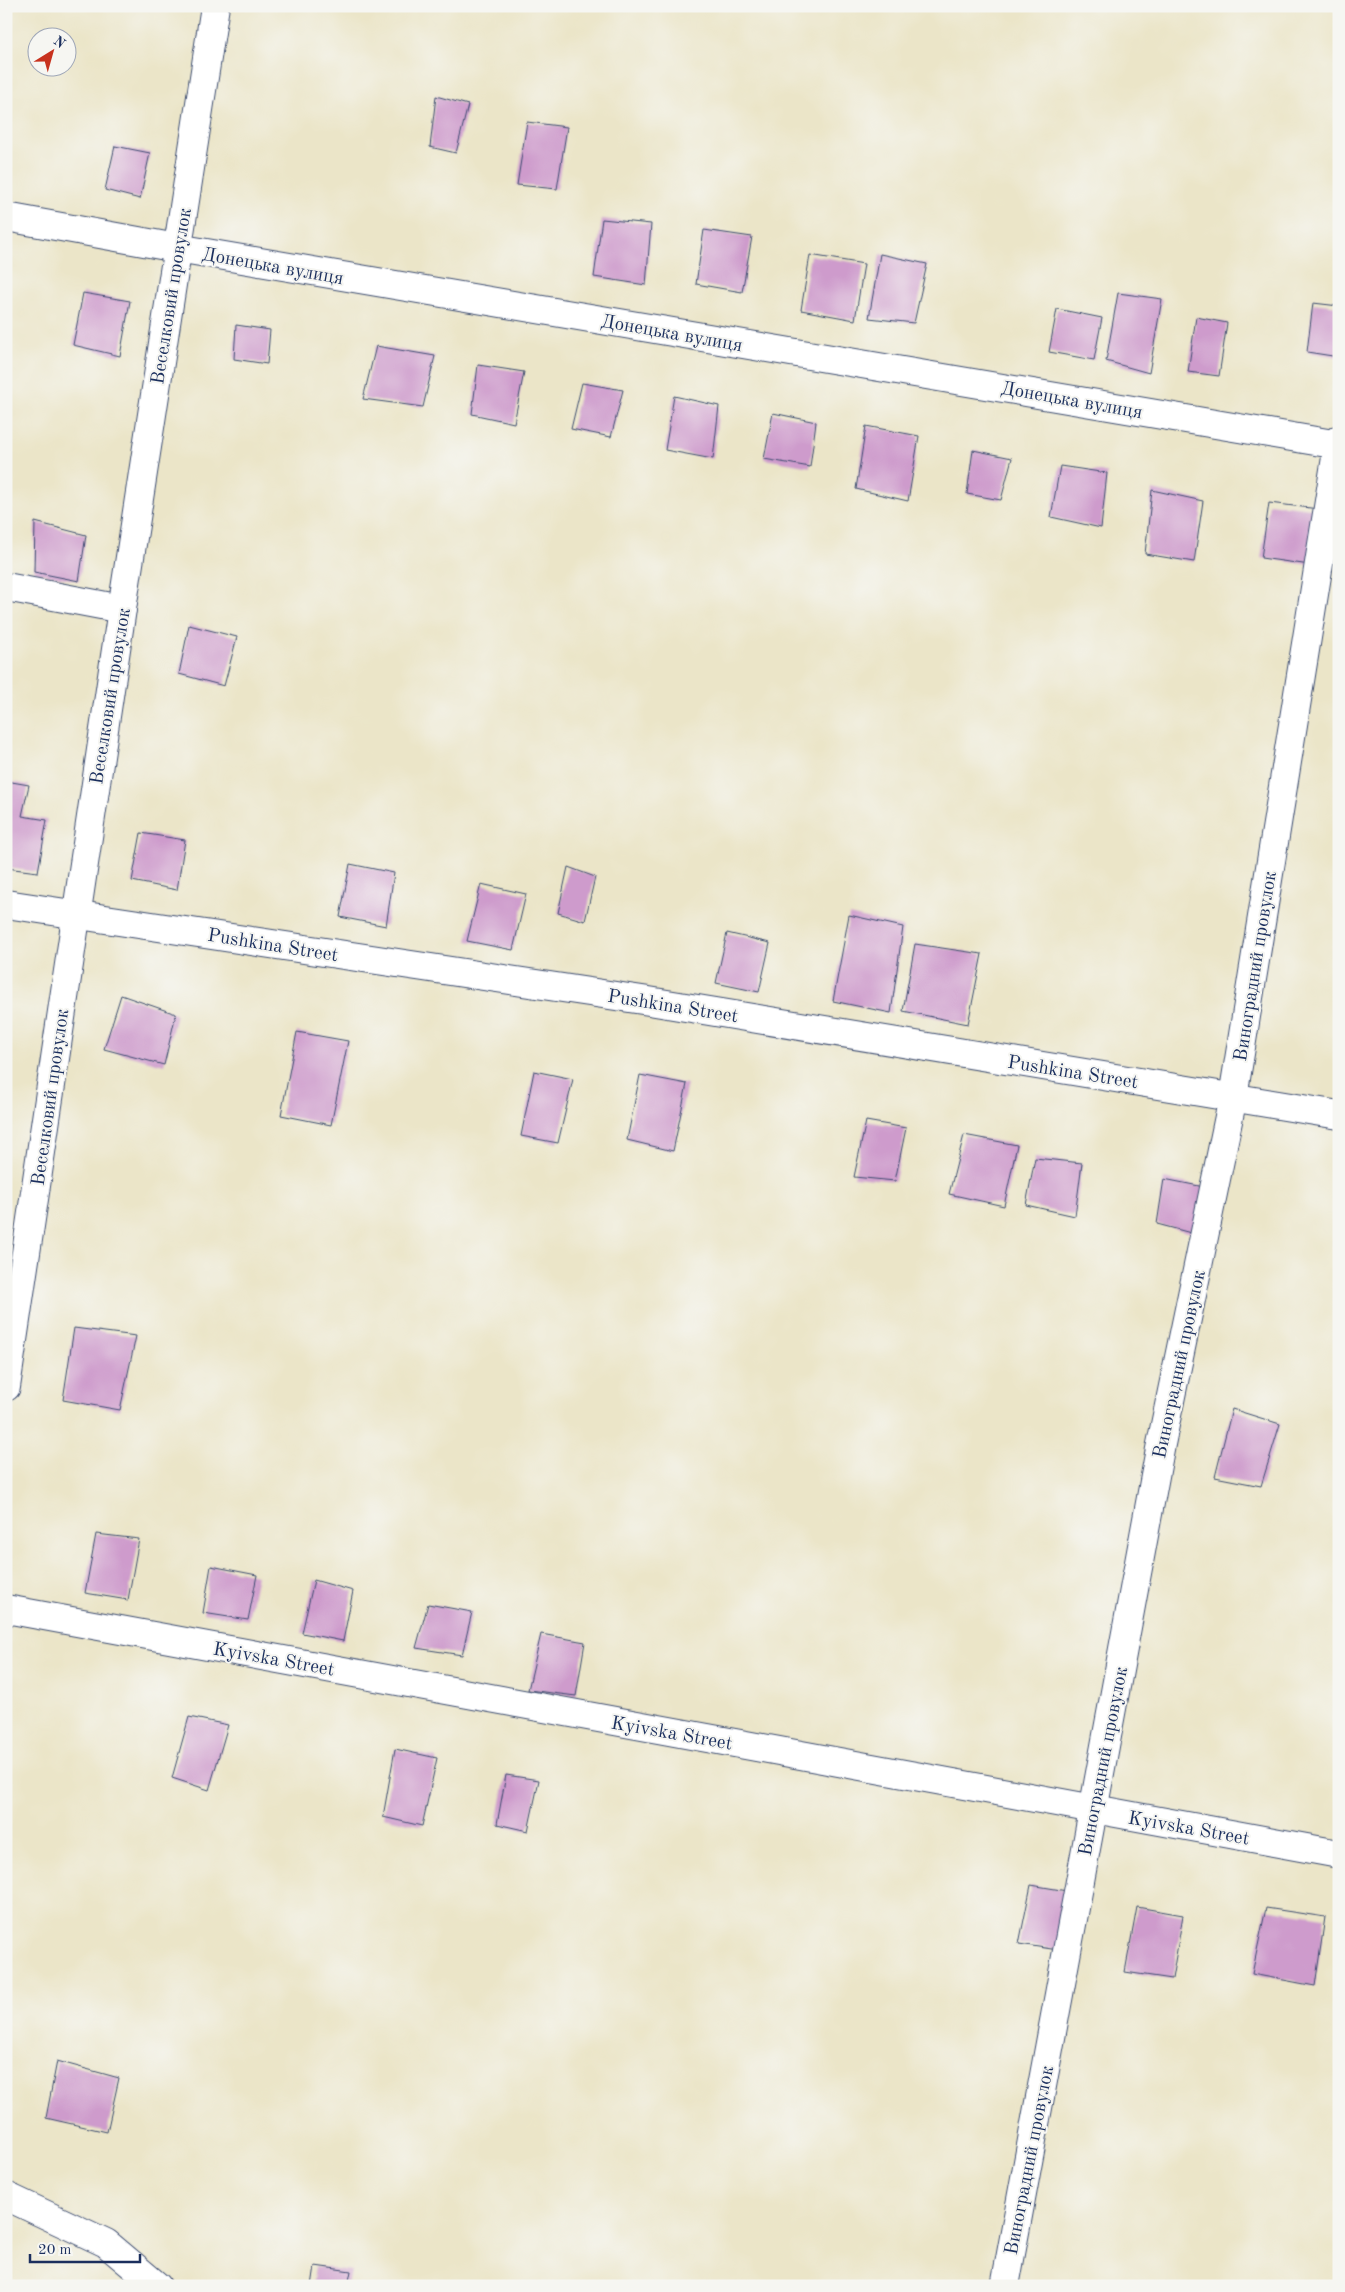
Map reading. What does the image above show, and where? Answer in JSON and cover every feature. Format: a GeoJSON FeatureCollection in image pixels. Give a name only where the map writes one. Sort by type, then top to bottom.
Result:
{"type":"FeatureCollection","features":[{"type":"Feature","properties":{"kind":"street","name":"Веселковий провулок"},"geometry":{"type":"LineString","coordinates":[[6,1387],[122,609],[215,6]]}},
{"type":"Feature","properties":{"kind":"street","name":"Донецька вулиця"},"geometry":{"type":"LineString","coordinates":[[6,217],[177,248],[1338,443]]}},
{"type":"Feature","properties":{"kind":"street","name":"Виноградний провулок"},"geometry":{"type":"LineString","coordinates":[[1005,2286],[1160,1449],[1233,1097],[1338,443]]}},
{"type":"Feature","properties":{"kind":"street"},"geometry":{"type":"LineString","coordinates":[[6,587],[122,609]]}},
{"type":"Feature","properties":{"kind":"street","name":"Pushkina Street"},"geometry":{"type":"LineString","coordinates":[[6,904],[649,1001],[1339,1115]]}},
{"type":"Feature","properties":{"kind":"street","name":"Kyivska Street"},"geometry":{"type":"LineString","coordinates":[[6,1609],[1339,1854]]}},
{"type":"Feature","properties":{"kind":"street"},"geometry":{"type":"LineString","coordinates":[[6,2196],[106,2243],[157,2286]]}},
{"type":"Feature","properties":{"kind":"building"},"geometry":{"type":"Polygon","coordinates":[[[436,96],[468,105],[456,153],[430,147],[436,96]]]}},
{"type":"Feature","properties":{"kind":"building"},"geometry":{"type":"Polygon","coordinates":[[[527,122],[567,127],[557,189],[517,185],[527,122]]]}},
{"type":"Feature","properties":{"kind":"building"},"geometry":{"type":"Polygon","coordinates":[[[115,146],[150,153],[140,199],[105,190],[115,146]]]}},
{"type":"Feature","properties":{"kind":"building"},"geometry":{"type":"Polygon","coordinates":[[[602,219],[651,224],[646,285],[594,277],[602,219]]]}},
{"type":"Feature","properties":{"kind":"building"},"geometry":{"type":"Polygon","coordinates":[[[704,230],[752,237],[742,292],[696,284],[704,230]]]}},
{"type":"Feature","properties":{"kind":"building"},"geometry":{"type":"Polygon","coordinates":[[[880,254],[927,264],[914,323],[869,318],[880,254]]]}},
{"type":"Feature","properties":{"kind":"building"},"geometry":{"type":"Polygon","coordinates":[[[810,255],[864,264],[855,320],[801,310],[810,255]]]}},
{"type":"Feature","properties":{"kind":"building"},"geometry":{"type":"Polygon","coordinates":[[[83,293],[130,301],[120,356],[73,345],[83,293]]]}},
{"type":"Feature","properties":{"kind":"building"},"geometry":{"type":"Polygon","coordinates":[[[1118,293],[1162,299],[1149,373],[1106,361],[1118,293]]]}},
{"type":"Feature","properties":{"kind":"building"},"geometry":{"type":"Polygon","coordinates":[[[1313,303],[1339,306],[1339,357],[1307,352],[1313,303]]]}},
{"type":"Feature","properties":{"kind":"building"},"geometry":{"type":"Polygon","coordinates":[[[1057,309],[1102,318],[1094,360],[1049,352],[1057,309]]]}},
{"type":"Feature","properties":{"kind":"building"},"geometry":{"type":"Polygon","coordinates":[[[1196,317],[1227,323],[1219,376],[1188,372],[1196,317]]]}},
{"type":"Feature","properties":{"kind":"building"},"geometry":{"type":"Polygon","coordinates":[[[236,325],[270,330],[267,364],[234,359],[236,325]]]}},
{"type":"Feature","properties":{"kind":"building"},"geometry":{"type":"Polygon","coordinates":[[[376,346],[435,356],[423,407],[363,399],[376,346]]]}},
{"type":"Feature","properties":{"kind":"building"},"geometry":{"type":"Polygon","coordinates":[[[478,365],[524,372],[514,423],[472,414],[478,365]]]}},
{"type":"Feature","properties":{"kind":"building"},"geometry":{"type":"Polygon","coordinates":[[[582,383],[623,390],[611,437],[571,429],[582,383]]]}},
{"type":"Feature","properties":{"kind":"building"},"geometry":{"type":"Polygon","coordinates":[[[674,396],[719,406],[713,459],[665,450],[674,396]]]}},
{"type":"Feature","properties":{"kind":"building"},"geometry":{"type":"Polygon","coordinates":[[[773,413],[816,422],[810,467],[764,459],[773,413]]]}},
{"type":"Feature","properties":{"kind":"building"},"geometry":{"type":"Polygon","coordinates":[[[866,426],[919,436],[908,501],[856,489],[866,426]]]}},
{"type":"Feature","properties":{"kind":"building"},"geometry":{"type":"Polygon","coordinates":[[[973,450],[1012,458],[1001,500],[967,494],[973,450]]]}},
{"type":"Feature","properties":{"kind":"building"},"geometry":{"type":"Polygon","coordinates":[[[1060,466],[1107,473],[1101,528],[1051,517],[1060,466]]]}},
{"type":"Feature","properties":{"kind":"building"},"geometry":{"type":"Polygon","coordinates":[[[1152,490],[1203,501],[1194,562],[1145,554],[1152,490]]]}},
{"type":"Feature","properties":{"kind":"building"},"geometry":{"type":"Polygon","coordinates":[[[1269,503],[1319,509],[1310,565],[1261,558],[1269,503]]]}},
{"type":"Feature","properties":{"kind":"building"},"geometry":{"type":"Polygon","coordinates":[[[35,522],[86,535],[79,581],[34,572],[35,522]]]}},
{"type":"Feature","properties":{"kind":"building"},"geometry":{"type":"Polygon","coordinates":[[[189,625],[237,637],[224,686],[179,674],[189,625]]]}},
{"type":"Feature","properties":{"kind":"building"},"geometry":{"type":"Polygon","coordinates":[[[6,781],[29,785],[22,816],[47,820],[38,872],[6,868],[6,781]]]}},
{"type":"Feature","properties":{"kind":"building"},"geometry":{"type":"Polygon","coordinates":[[[141,833],[185,840],[177,890],[132,881],[141,833]]]}},
{"type":"Feature","properties":{"kind":"building"},"geometry":{"type":"Polygon","coordinates":[[[350,864],[394,873],[386,926],[340,917],[350,864]]]}},
{"type":"Feature","properties":{"kind":"building"},"geometry":{"type":"Polygon","coordinates":[[[568,867],[595,877],[585,921],[558,913],[568,867]]]}},
{"type":"Feature","properties":{"kind":"building"},"geometry":{"type":"Polygon","coordinates":[[[481,884],[526,894],[513,950],[467,941],[481,884]]]}},
{"type":"Feature","properties":{"kind":"building"},"geometry":{"type":"Polygon","coordinates":[[[849,915],[903,927],[891,1013],[833,1001],[849,915]]]}},
{"type":"Feature","properties":{"kind":"building"},"geometry":{"type":"Polygon","coordinates":[[[727,933],[770,943],[759,992],[716,983],[727,933]]]}},
{"type":"Feature","properties":{"kind":"building"},"geometry":{"type":"Polygon","coordinates":[[[915,944],[982,954],[968,1024],[903,1011],[915,944]]]}},
{"type":"Feature","properties":{"kind":"building"},"geometry":{"type":"Polygon","coordinates":[[[121,995],[176,1014],[164,1065],[104,1049],[121,995]]]}},
{"type":"Feature","properties":{"kind":"building"},"geometry":{"type":"Polygon","coordinates":[[[297,1032],[348,1041],[331,1125],[281,1115],[297,1032]]]}},
{"type":"Feature","properties":{"kind":"building"},"geometry":{"type":"Polygon","coordinates":[[[534,1071],[573,1079],[558,1143],[521,1136],[534,1071]]]}},
{"type":"Feature","properties":{"kind":"building"},"geometry":{"type":"Polygon","coordinates":[[[640,1075],[687,1084],[673,1151],[627,1140],[640,1075]]]}},
{"type":"Feature","properties":{"kind":"building"},"geometry":{"type":"Polygon","coordinates":[[[866,1121],[906,1128],[895,1181],[854,1177],[866,1121]]]}},
{"type":"Feature","properties":{"kind":"building"},"geometry":{"type":"Polygon","coordinates":[[[964,1135],[1017,1145],[1004,1206],[949,1194],[964,1135]]]}},
{"type":"Feature","properties":{"kind":"building"},"geometry":{"type":"Polygon","coordinates":[[[1035,1158],[1082,1163],[1075,1216],[1026,1205],[1035,1158]]]}},
{"type":"Feature","properties":{"kind":"building"},"geometry":{"type":"Polygon","coordinates":[[[1164,1179],[1204,1187],[1195,1234],[1157,1224],[1164,1179]]]}},
{"type":"Feature","properties":{"kind":"building"},"geometry":{"type":"Polygon","coordinates":[[[74,1328],[136,1336],[120,1410],[63,1400],[74,1328]]]}},
{"type":"Feature","properties":{"kind":"building"},"geometry":{"type":"Polygon","coordinates":[[[1232,1409],[1280,1424],[1261,1486],[1215,1477],[1232,1409]]]}},
{"type":"Feature","properties":{"kind":"building"},"geometry":{"type":"Polygon","coordinates":[[[96,1534],[139,1539],[128,1600],[85,1593],[96,1534]]]}},
{"type":"Feature","properties":{"kind":"building"},"geometry":{"type":"Polygon","coordinates":[[[211,1566],[257,1575],[248,1620],[203,1613],[211,1566]]]}},
{"type":"Feature","properties":{"kind":"building"},"geometry":{"type":"Polygon","coordinates":[[[314,1580],[353,1591],[343,1641],[302,1633],[314,1580]]]}},
{"type":"Feature","properties":{"kind":"building"},"geometry":{"type":"Polygon","coordinates":[[[428,1604],[472,1612],[462,1655],[416,1648],[428,1604]]]}},
{"type":"Feature","properties":{"kind":"building"},"geometry":{"type":"Polygon","coordinates":[[[541,1634],[585,1642],[576,1696],[528,1690],[541,1634]]]}},
{"type":"Feature","properties":{"kind":"building"},"geometry":{"type":"Polygon","coordinates":[[[189,1717],[228,1725],[209,1790],[172,1778],[189,1717]]]}},
{"type":"Feature","properties":{"kind":"building"},"geometry":{"type":"Polygon","coordinates":[[[395,1749],[437,1758],[422,1826],[383,1817],[395,1749]]]}},
{"type":"Feature","properties":{"kind":"building"},"geometry":{"type":"Polygon","coordinates":[[[506,1775],[539,1780],[528,1831],[497,1824],[506,1775]]]}},
{"type":"Feature","properties":{"kind":"building"},"geometry":{"type":"Polygon","coordinates":[[[1031,1885],[1067,1891],[1058,1950],[1019,1944],[1031,1885]]]}},
{"type":"Feature","properties":{"kind":"building"},"geometry":{"type":"Polygon","coordinates":[[[1137,1907],[1183,1915],[1172,1979],[1125,1972],[1137,1907]]]}},
{"type":"Feature","properties":{"kind":"building"},"geometry":{"type":"Polygon","coordinates":[[[1266,1908],[1325,1917],[1315,1986],[1252,1974],[1266,1908]]]}},
{"type":"Feature","properties":{"kind":"building"},"geometry":{"type":"Polygon","coordinates":[[[57,2061],[119,2078],[107,2132],[46,2118],[57,2061]]]}},
{"type":"Feature","properties":{"kind":"building"},"geometry":{"type":"Polygon","coordinates":[[[315,2266],[351,2271],[348,2286],[312,2286],[315,2266]]]}}]}
